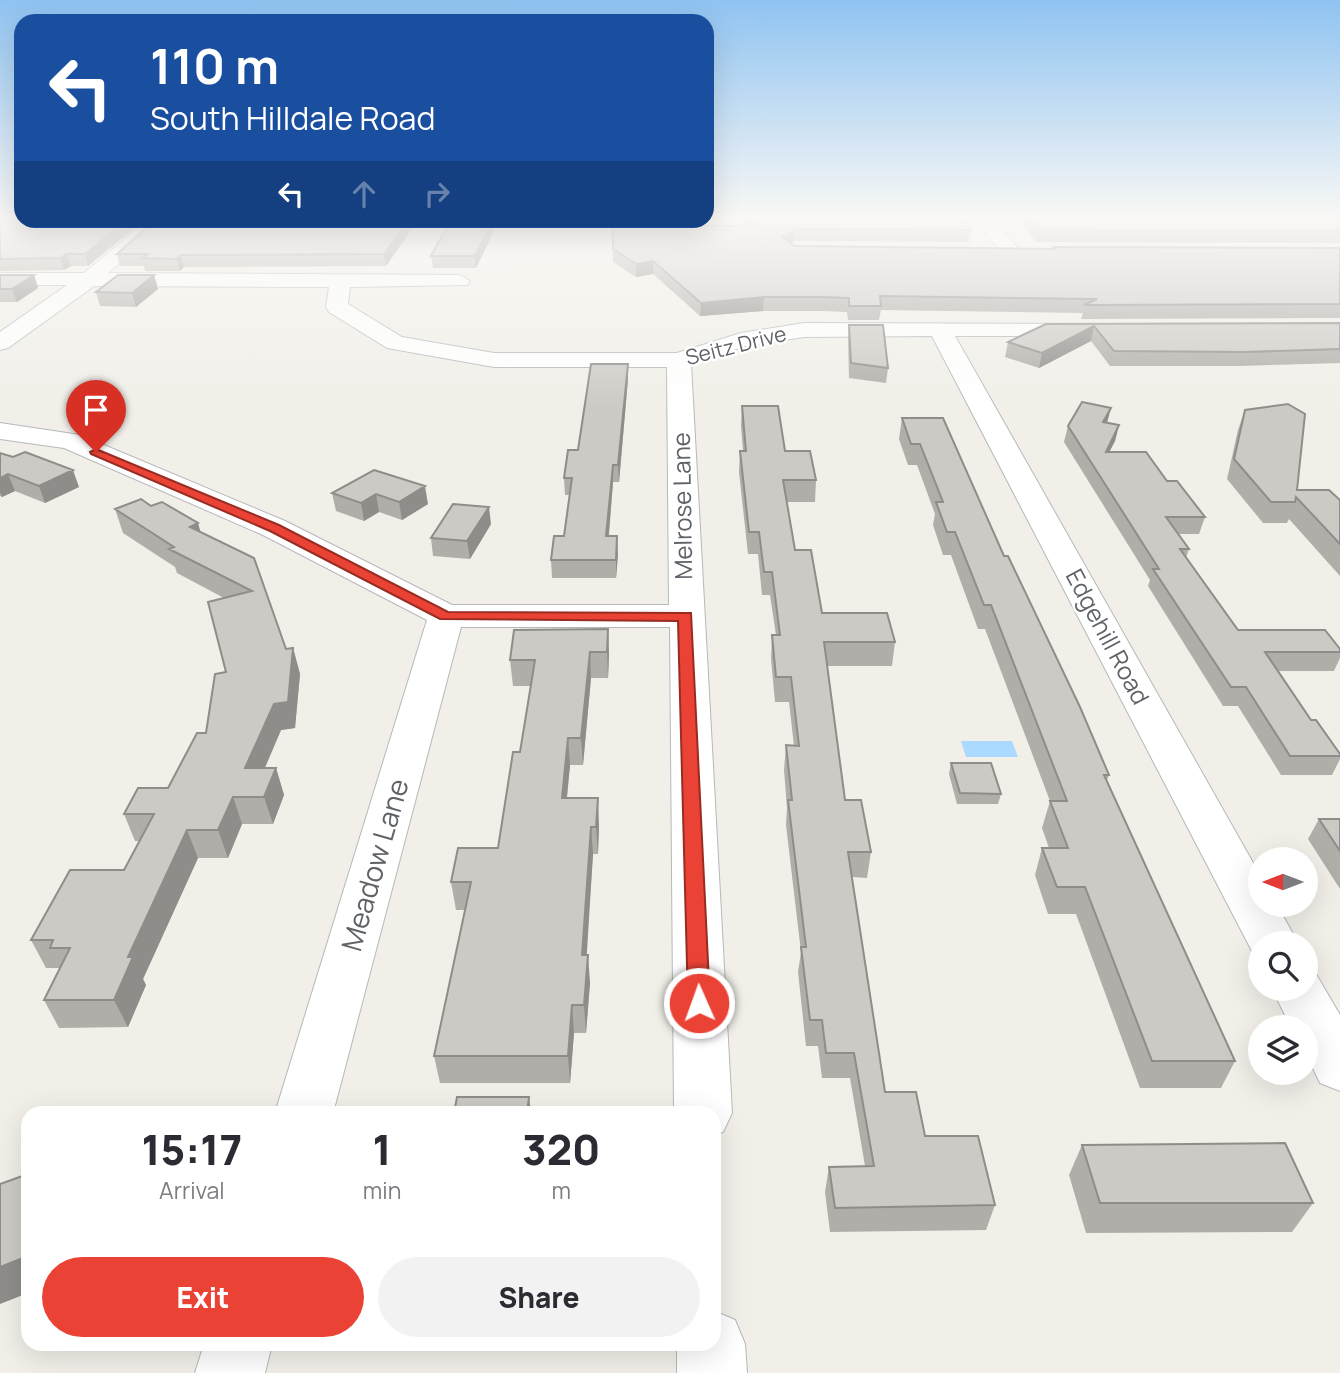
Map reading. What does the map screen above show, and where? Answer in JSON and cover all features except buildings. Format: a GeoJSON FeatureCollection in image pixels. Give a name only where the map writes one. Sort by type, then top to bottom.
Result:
{"type":"FeatureCollection","features":[{"type":"Feature","properties":{"kind":"street"},"geometry":{"type":"LineString","coordinates":[[0,343],[85,282]]}},
{"type":"Feature","properties":{"kind":"street","name":"Seitz Drive"},"geometry":{"type":"LineString","coordinates":[[340,282],[337,307],[395,343],[494,360],[679,360],[741,340],[804,330],[1106,329]]}},
{"type":"Feature","properties":{"kind":"street","name":"Edgehill Road"},"geometry":{"type":"LineString","coordinates":[[940,330],[1266,931]]}},
{"type":"Feature","properties":{"kind":"street","name":"Melrose Lane"},"geometry":{"type":"LineString","coordinates":[[679,360],[703,1106]]}},
{"type":"Feature","properties":{"kind":"street"},"geometry":{"type":"LineString","coordinates":[[0,430],[70,441],[274,528],[446,616],[686,617]]}},
{"type":"Feature","properties":{"kind":"street","name":"Meadow Lane"},"geometry":{"type":"LineString","coordinates":[[306,1106],[446,616]]}},
{"type":"Feature","properties":{"kind":"street"},"geometry":{"type":"LineString","coordinates":[[1305,1001],[1340,1066]]}},
{"type":"Feature","properties":{"kind":"street"},"geometry":{"type":"LineString","coordinates":[[229,1373],[236,1351]]}},
{"type":"Feature","properties":{"kind":"street"},"geometry":{"type":"LineString","coordinates":[[711,1351],[712,1373]]}},
{"type":"Feature","properties":{"kind":"water"},"geometry":{"type":"Polygon","coordinates":[[[961,741],[1012,741],[1018,757],[966,757],[961,741]]]}},
{"type":"Feature","properties":{"kind":"route"},"geometry":{"type":"LineString","coordinates":[[96,452],[274,528],[446,616],[686,617],[699,1003]]}}]}
